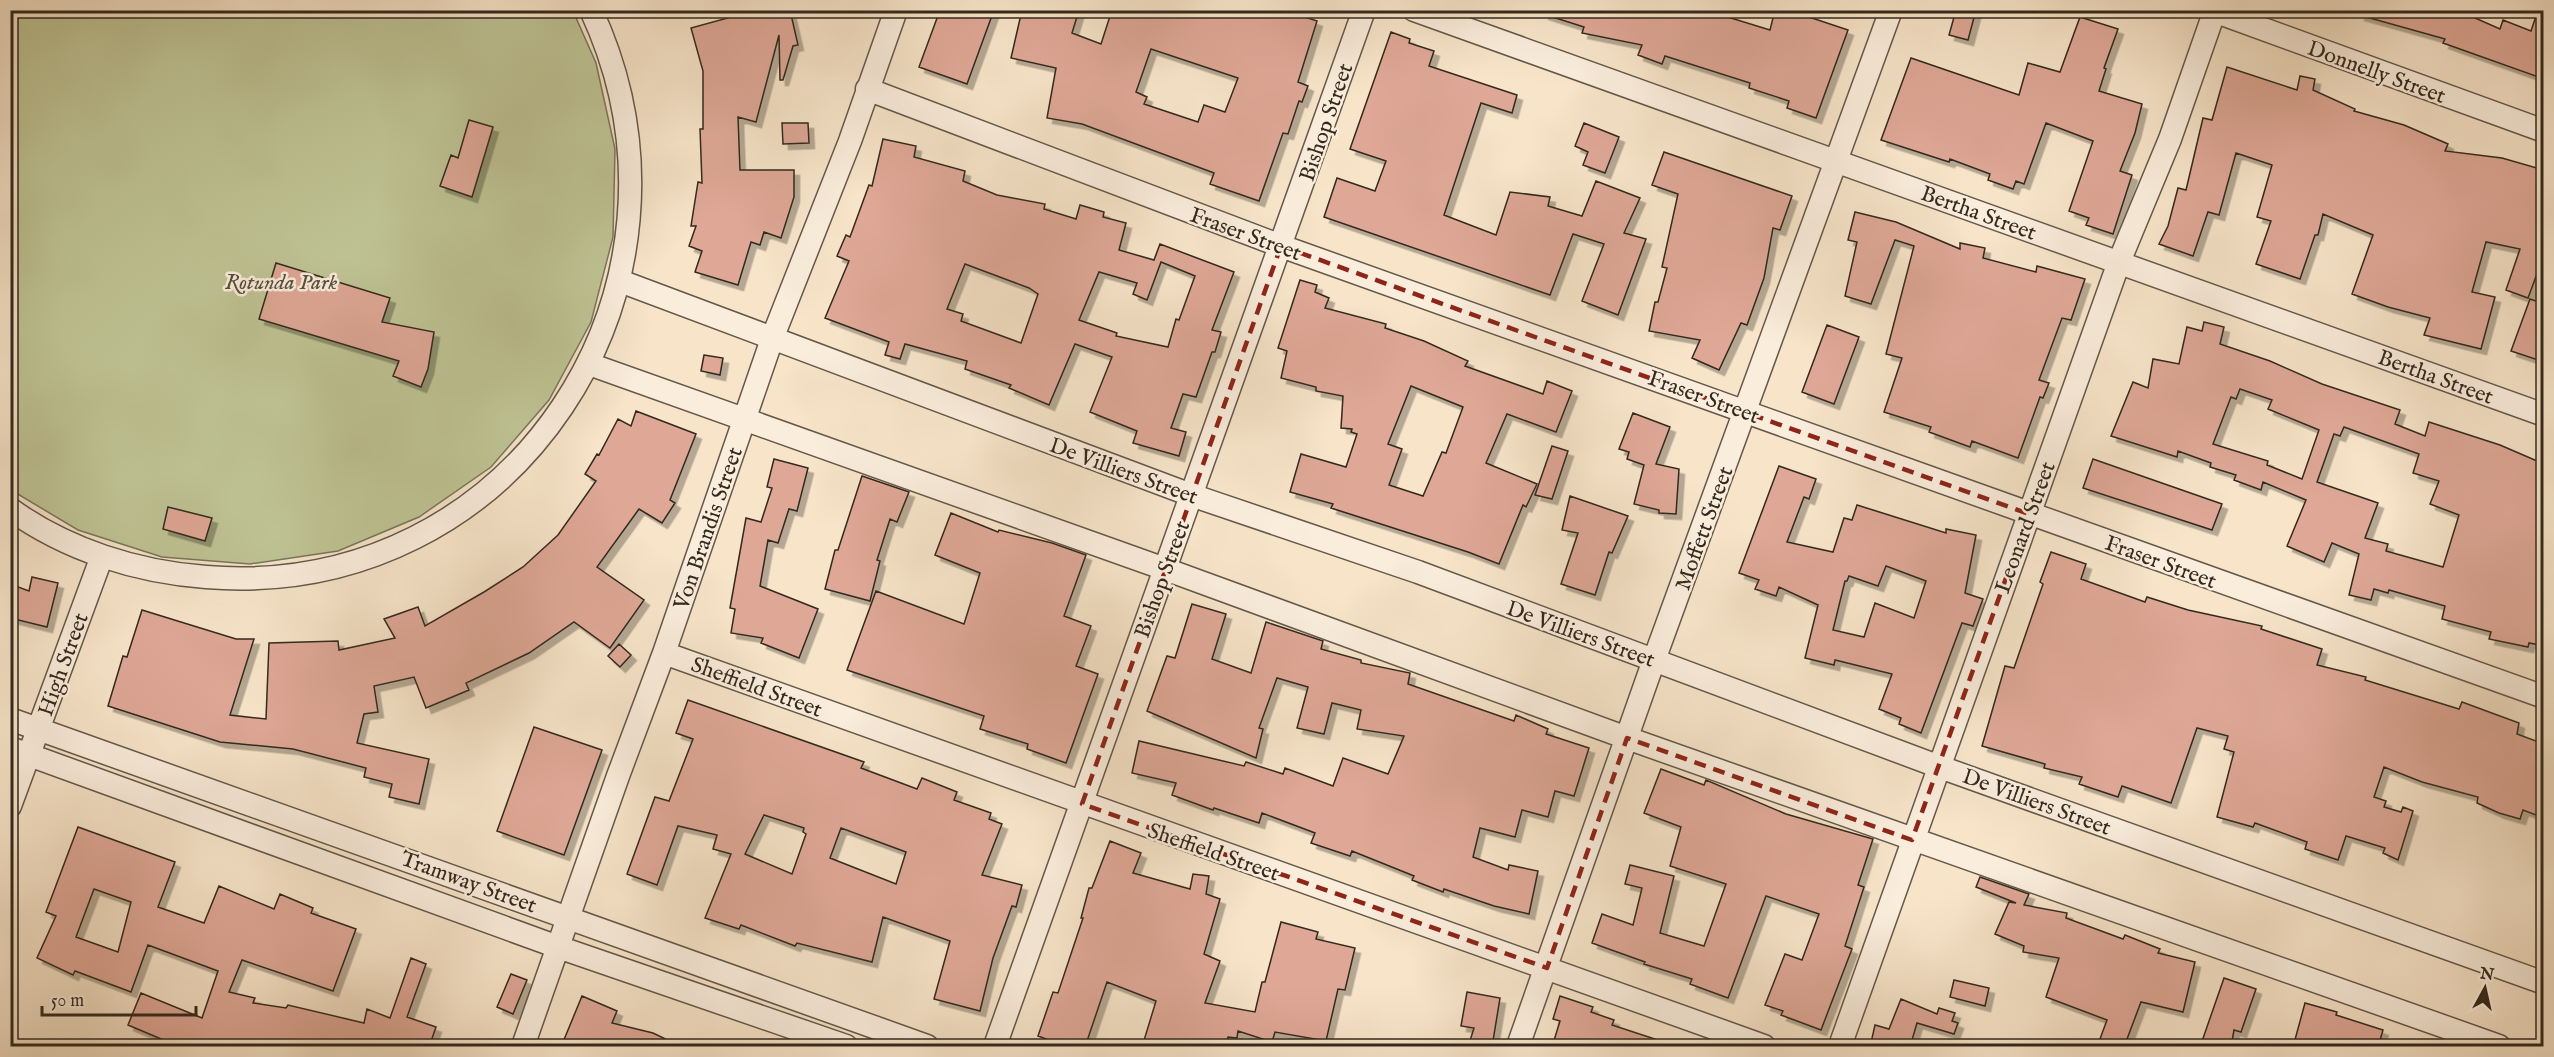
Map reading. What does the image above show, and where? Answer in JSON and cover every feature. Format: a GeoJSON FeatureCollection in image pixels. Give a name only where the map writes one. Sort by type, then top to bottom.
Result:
{"type":"FeatureCollection","features":[{"type":"Feature","properties":{"kind":"street"},"geometry":{"type":"LineString","coordinates":[[10,509],[61,539],[102,556],[151,570],[222,579],[303,573],[344,564],[382,551],[419,534],[454,513],[495,482],[544,432],[589,364],[607,323],[620,281],[629,233],[632,184],[629,135],[620,86],[605,40],[591,10]]}},
{"type":"Feature","properties":{"kind":"street","name":"Von Brandis Street"},"geometry":{"type":"LineString","coordinates":[[523,1047],[664,653],[772,339],[846,151],[896,10]]}},
{"type":"Feature","properties":{"kind":"street","name":"Bishop Street"},"geometry":{"type":"LineString","coordinates":[[995,1047],[1364,10]]}},
{"type":"Feature","properties":{"kind":"street","name":"Bertha Street"},"geometry":{"type":"LineString","coordinates":[[1414,10],[2544,415]]}},
{"type":"Feature","properties":{"kind":"street","name":"Moffett Street"},"geometry":{"type":"LineString","coordinates":[[1518,1047],[1654,660],[1747,412],[1891,10]]}},
{"type":"Feature","properties":{"kind":"street","name":"Donnelly Street"},"geometry":{"type":"LineString","coordinates":[[2213,11],[2544,131]]}},
{"type":"Feature","properties":{"kind":"street","name":"Leonard Street"},"geometry":{"type":"LineString","coordinates":[[1840,1047],[2119,262],[2170,139],[2213,11]]}},
{"type":"Feature","properties":{"kind":"street","name":"Fraser Street"},"geometry":{"type":"LineString","coordinates":[[867,89],[1281,246],[2544,697]]}},
{"type":"Feature","properties":{"kind":"street","name":"De Villiers Street"},"geometry":{"type":"LineString","coordinates":[[620,281],[1191,495],[1418,572],[1940,767],[2544,982]]}},
{"type":"Feature","properties":{"kind":"street"},"geometry":{"type":"LineString","coordinates":[[589,364],[1165,569],[1912,840],[2499,1047]]}},
{"type":"Feature","properties":{"kind":"street","name":"High Street"},"geometry":{"type":"LineString","coordinates":[[10,806],[20,751],[38,729],[102,556]]}},
{"type":"Feature","properties":{"kind":"street","name":"Sheffield Street"},"geometry":{"type":"LineString","coordinates":[[664,653],[1764,1047]]}},
{"type":"Feature","properties":{"kind":"street","name":"Tramway Street"},"geometry":{"type":"LineString","coordinates":[[10,719],[782,993],[927,1047]]}},
{"type":"Feature","properties":{"kind":"street","name":"Tramway Street"},"geometry":{"type":"LineString","coordinates":[[20,751],[558,947],[846,1047]]}},
{"type":"Feature","properties":{"kind":"street"},"geometry":{"type":"LineString","coordinates":[[191,813],[200,785]]}},
{"type":"Feature","properties":{"kind":"street"},"geometry":{"type":"LineString","coordinates":[[290,850],[303,822]]}},
{"type":"Feature","properties":{"kind":"street"},"geometry":{"type":"LineString","coordinates":[[772,1020],[782,993]]}},
{"type":"Feature","properties":{"kind":"highlighted area"},"geometry":{"type":"Polygon","coordinates":[[[1281,246],[2029,514],[1912,840],[1627,738],[1547,968],[1082,804],[1281,246]]]}},
{"type":"Feature","properties":{"kind":"green space","name":"Rotunda Park"},"geometry":{"type":"Polygon","coordinates":[[[11,11],[573,11],[596,63],[615,149],[613,237],[591,322],[549,400],[491,467],[419,517],[338,551],[250,564],[162,557],[78,530],[11,490],[11,11]]]}},
{"type":"Feature","properties":{"kind":"building"},"geometry":{"type":"Polygon","coordinates":[[[746,10],[790,10],[798,45],[793,46],[783,80],[780,80],[779,35],[756,122],[738,117],[740,170],[794,170],[794,197],[781,238],[764,232],[760,245],[751,242],[738,285],[695,272],[702,251],[689,246],[696,226],[691,226],[698,182],[702,183],[700,129],[703,129],[703,71],[691,28],[746,13],[746,10]]]}},
{"type":"Feature","properties":{"kind":"building"},"geometry":{"type":"Polygon","coordinates":[[[940,10],[994,10],[967,84],[919,67],[940,10]]]}},
{"type":"Feature","properties":{"kind":"building"},"geometry":{"type":"Polygon","coordinates":[[[1022,10],[1079,10],[1072,33],[1101,44],[1112,10],[1284,10],[1317,21],[1298,82],[1308,86],[1302,102],[1299,101],[1288,134],[1283,133],[1259,201],[1210,184],[1214,173],[1082,124],[1047,118],[1056,68],[1011,58],[1022,10]],[[1151,49],[1136,92],[1147,97],[1144,104],[1198,122],[1204,105],[1225,112],[1238,78],[1151,49]]]}},
{"type":"Feature","properties":{"kind":"building"},"geometry":{"type":"Polygon","coordinates":[[[1543,10],[1705,10],[1770,30],[1775,10],[1788,10],[1848,30],[1816,118],[1787,108],[1789,101],[1749,88],[1750,83],[1665,56],[1662,64],[1638,55],[1642,45],[1582,33],[1584,27],[1543,14],[1543,10]]]}},
{"type":"Feature","properties":{"kind":"building"},"geometry":{"type":"Polygon","coordinates":[[[1956,10],[1976,10],[1968,40],[1949,35],[1956,10]]]}},
{"type":"Feature","properties":{"kind":"building"},"geometry":{"type":"Polygon","coordinates":[[[2360,10],[2457,10],[2500,29],[2503,20],[2531,31],[2538,10],[2544,10],[2544,79],[2443,43],[2445,39],[2359,15],[2360,10]]]}},
{"type":"Feature","properties":{"kind":"building"},"geometry":{"type":"Polygon","coordinates":[[[2080,17],[2118,29],[2104,68],[2106,69],[2099,91],[2142,104],[2135,133],[2120,171],[2132,175],[2113,234],[2086,225],[2089,218],[2069,211],[2093,141],[2046,123],[2024,184],[2016,181],[2013,189],[1988,180],[1990,174],[1950,159],[1949,162],[1881,140],[1911,58],[2019,95],[2028,63],[2060,72],[2080,17]]]}},
{"type":"Feature","properties":{"kind":"building"},"geometry":{"type":"Polygon","coordinates":[[[1391,32],[1410,39],[1409,43],[1434,51],[1429,66],[1517,95],[1512,113],[1481,103],[1444,215],[1496,235],[1510,192],[1550,197],[1548,206],[1582,216],[1596,181],[1640,198],[1624,233],[1646,239],[1618,315],[1582,301],[1604,244],[1573,234],[1550,295],[1324,217],[1337,178],[1375,191],[1386,161],[1350,149],[1391,32]]]}},
{"type":"Feature","properties":{"kind":"building"},"geometry":{"type":"Polygon","coordinates":[[[2227,67],[2297,90],[2300,76],[2315,79],[2313,90],[2355,109],[2354,111],[2404,125],[2448,144],[2445,151],[2502,158],[2544,170],[2544,255],[2528,298],[2506,290],[2520,249],[2486,242],[2472,292],[2495,297],[2481,349],[2424,335],[2430,318],[2388,307],[2352,294],[2373,235],[2323,214],[2318,235],[2315,235],[2300,279],[2256,264],[2271,221],[2257,217],[2272,165],[2236,153],[2219,215],[2208,212],[2193,256],[2159,244],[2168,226],[2178,188],[2186,190],[2203,118],[2212,120],[2227,67]]]}},
{"type":"Feature","properties":{"kind":"building"},"geometry":{"type":"Polygon","coordinates":[[[469,120],[493,127],[472,197],[440,186],[451,155],[458,158],[469,120]]]}},
{"type":"Feature","properties":{"kind":"building"},"geometry":{"type":"Polygon","coordinates":[[[782,123],[808,123],[809,143],[783,144],[782,123]]]}},
{"type":"Feature","properties":{"kind":"building"},"geometry":{"type":"Polygon","coordinates":[[[1584,123],[1619,137],[1605,173],[1583,165],[1588,152],[1575,146],[1584,123]]]}},
{"type":"Feature","properties":{"kind":"building"},"geometry":{"type":"Polygon","coordinates":[[[883,139],[916,146],[914,157],[965,171],[963,181],[997,195],[1045,204],[1044,209],[1076,219],[1080,205],[1104,212],[1103,217],[1126,223],[1119,250],[1154,260],[1160,244],[1234,272],[1212,330],[1221,332],[1215,352],[1212,352],[1196,397],[1183,394],[1171,428],[1186,432],[1179,456],[1133,443],[1137,431],[1090,412],[1112,357],[1075,344],[1049,405],[1009,388],[1011,385],[965,369],[967,361],[905,344],[900,359],[885,355],[889,342],[825,318],[849,261],[837,256],[846,235],[850,237],[869,185],[872,186],[883,139]],[[1161,262],[1147,300],[1133,294],[1137,283],[1099,272],[1079,320],[1117,333],[1116,336],[1168,347],[1176,319],[1179,320],[1195,276],[1161,262]],[[965,264],[947,309],[963,314],[961,321],[1021,343],[1038,294],[1029,288],[965,264]]]}},
{"type":"Feature","properties":{"kind":"building"},"geometry":{"type":"Polygon","coordinates":[[[1664,152],[1792,196],[1780,230],[1773,228],[1764,278],[1747,325],[1741,323],[1719,370],[1692,358],[1700,340],[1649,331],[1655,302],[1658,302],[1667,268],[1662,267],[1678,194],[1652,185],[1664,152]]]}},
{"type":"Feature","properties":{"kind":"building"},"geometry":{"type":"Polygon","coordinates":[[[1855,212],[1896,222],[1960,249],[1960,243],[1985,248],[1983,258],[2036,272],[2037,266],[2085,279],[2071,320],[2062,318],[2039,380],[2049,383],[2043,398],[2040,397],[2018,458],[1972,441],[1970,447],[1929,432],[1931,427],[1884,412],[1902,358],[1886,354],[1914,246],[1895,240],[1871,304],[1845,296],[1857,242],[1848,240],[1855,212]]]}},
{"type":"Feature","properties":{"kind":"building"},"geometry":{"type":"Polygon","coordinates":[[[276,263],[390,298],[382,322],[434,332],[428,369],[421,387],[393,376],[399,361],[259,319],[276,263]]]}},
{"type":"Feature","properties":{"kind":"building"},"geometry":{"type":"Polygon","coordinates":[[[1300,280],[1317,285],[1315,292],[1329,298],[1325,308],[1386,324],[1385,328],[1424,341],[1468,361],[1465,366],[1543,394],[1547,381],[1572,391],[1556,432],[1507,414],[1486,463],[1537,484],[1526,507],[1523,505],[1499,564],[1331,508],[1333,504],[1290,492],[1301,454],[1346,467],[1357,434],[1351,432],[1352,429],[1341,428],[1343,396],[1316,391],[1316,387],[1281,378],[1287,351],[1278,348],[1300,280]],[[1411,386],[1388,444],[1402,449],[1389,485],[1423,496],[1442,452],[1446,453],[1463,407],[1411,386]]]}},
{"type":"Feature","properties":{"kind":"building"},"geometry":{"type":"Polygon","coordinates":[[[2530,299],[2544,304],[2544,362],[2511,351],[2530,299]]]}},
{"type":"Feature","properties":{"kind":"building"},"geometry":{"type":"Polygon","coordinates":[[[2204,322],[2224,327],[2220,344],[2270,361],[2322,384],[2400,410],[2395,424],[2425,436],[2429,422],[2500,445],[2544,464],[2544,646],[2529,643],[2528,647],[2489,639],[2491,632],[2442,619],[2445,606],[2389,590],[2388,593],[2374,589],[2371,600],[2349,595],[2359,554],[2332,543],[2324,562],[2287,546],[2306,500],[2263,482],[2261,490],[2234,480],[2236,475],[2210,467],[2211,463],[2178,451],[2177,457],[2111,436],[2133,382],[2148,388],[2153,359],[2179,364],[2187,327],[2202,331],[2204,322]],[[2240,389],[2236,399],[2231,397],[2213,444],[2268,461],[2267,465],[2302,479],[2319,430],[2268,409],[2272,400],[2240,389]],[[2344,427],[2340,436],[2334,434],[2317,482],[2378,503],[2365,538],[2388,544],[2386,551],[2443,567],[2459,515],[2430,504],[2439,481],[2413,473],[2419,454],[2344,427]]]}},
{"type":"Feature","properties":{"kind":"building"},"geometry":{"type":"Polygon","coordinates":[[[1827,325],[1859,337],[1834,404],[1802,392],[1827,325]]]}},
{"type":"Feature","properties":{"kind":"building"},"geometry":{"type":"Polygon","coordinates":[[[704,355],[723,358],[720,375],[701,371],[704,355]]]}},
{"type":"Feature","properties":{"kind":"building"},"geometry":{"type":"Polygon","coordinates":[[[636,411],[696,434],[670,500],[675,503],[662,523],[639,509],[597,567],[644,600],[610,648],[574,622],[529,653],[466,683],[469,690],[426,708],[414,677],[374,686],[378,712],[364,714],[357,743],[429,759],[419,804],[389,797],[392,784],[364,777],[366,768],[293,749],[220,742],[108,706],[123,656],[127,657],[142,610],[236,639],[254,639],[230,715],[266,719],[269,643],[338,641],[339,650],[395,638],[384,619],[418,607],[425,626],[484,592],[523,567],[558,535],[596,481],[585,474],[597,454],[599,455],[618,419],[631,426],[636,411]]]}},
{"type":"Feature","properties":{"kind":"building"},"geometry":{"type":"Polygon","coordinates":[[[1633,413],[1670,427],[1656,464],[1679,469],[1676,514],[1659,513],[1659,510],[1634,504],[1644,465],[1627,459],[1629,452],[1619,449],[1633,413]]]}},
{"type":"Feature","properties":{"kind":"building"},"geometry":{"type":"Polygon","coordinates":[[[1552,446],[1568,451],[1552,499],[1535,495],[1552,446]]]}},
{"type":"Feature","properties":{"kind":"building"},"geometry":{"type":"Polygon","coordinates":[[[774,459],[808,468],[797,511],[789,509],[778,543],[768,540],[760,586],[818,609],[799,658],[761,643],[763,638],[731,633],[735,609],[730,608],[746,518],[761,522],[772,488],[767,487],[774,459]]]}},
{"type":"Feature","properties":{"kind":"building"},"geometry":{"type":"Polygon","coordinates":[[[2093,459],[2222,504],[2212,530],[2083,488],[2093,459]]]}},
{"type":"Feature","properties":{"kind":"building"},"geometry":{"type":"Polygon","coordinates":[[[1779,466],[1816,479],[1809,499],[1804,497],[1787,542],[1833,552],[1844,518],[1852,520],[1857,505],[1946,533],[1946,529],[1976,535],[1965,593],[1983,599],[1973,626],[1962,623],[1921,733],[1899,724],[1901,718],[1879,709],[1892,674],[1835,660],[1834,665],[1805,658],[1818,605],[1779,587],[1776,596],[1755,589],[1759,580],[1739,573],[1779,466]],[[1886,566],[1878,586],[1849,576],[1845,581],[1833,630],[1864,637],[1875,603],[1914,618],[1926,581],[1886,566]]]}},
{"type":"Feature","properties":{"kind":"building"},"geometry":{"type":"Polygon","coordinates":[[[862,476],[909,492],[897,522],[890,519],[877,560],[880,561],[870,601],[825,589],[835,550],[838,550],[862,476]]]}},
{"type":"Feature","properties":{"kind":"building"},"geometry":{"type":"Polygon","coordinates":[[[1570,496],[1628,516],[1612,553],[1609,552],[1595,595],[1561,584],[1578,533],[1562,530],[1570,496]]]}},
{"type":"Feature","properties":{"kind":"building"},"geometry":{"type":"Polygon","coordinates":[[[168,507],[212,518],[205,541],[163,529],[168,507]]]}},
{"type":"Feature","properties":{"kind":"building"},"geometry":{"type":"Polygon","coordinates":[[[951,513],[998,532],[999,530],[1052,543],[1086,555],[1064,616],[1091,626],[1076,666],[1098,674],[1066,763],[1027,749],[1028,744],[980,729],[984,716],[847,670],[876,591],[964,624],[980,573],[935,555],[951,513]]]}},
{"type":"Feature","properties":{"kind":"building"},"geometry":{"type":"Polygon","coordinates":[[[2051,552],[2086,564],[2081,579],[2145,602],[2147,597],[2188,610],[2262,626],[2261,629],[2322,649],[2317,665],[2366,677],[2365,680],[2459,709],[2462,702],[2519,723],[2517,734],[2544,744],[2544,818],[2523,810],[2520,819],[2499,813],[2477,803],[2478,797],[2422,782],[2384,767],[2374,797],[2386,801],[2384,807],[2401,812],[2403,807],[2413,811],[2398,860],[2383,853],[2385,848],[2346,836],[2338,860],[2305,849],[2307,842],[2255,823],[2253,827],[2217,817],[2234,752],[2224,749],[2228,736],[2197,728],[2171,803],[2122,786],[2118,797],[2079,784],[2082,777],[2044,768],[2045,764],[1982,746],[2005,666],[2014,668],[2043,584],[2040,582],[2051,552]]]}},
{"type":"Feature","properties":{"kind":"building"},"geometry":{"type":"Polygon","coordinates":[[[32,577],[58,583],[47,627],[10,618],[10,584],[29,591],[32,577]]]}},
{"type":"Feature","properties":{"kind":"building"},"geometry":{"type":"Polygon","coordinates":[[[1192,604],[1226,614],[1212,659],[1251,673],[1266,622],[1323,641],[1321,649],[1361,660],[1361,663],[1410,673],[1408,684],[1514,721],[1516,715],[1548,729],[1546,734],[1589,748],[1574,796],[1555,791],[1548,817],[1522,810],[1515,837],[1480,828],[1473,857],[1508,870],[1509,865],[1538,871],[1529,914],[1494,906],[1444,889],[1443,892],[1412,880],[1414,876],[1352,851],[1350,856],[1311,843],[1315,833],[1262,813],[1259,823],[1214,808],[1213,810],[1172,795],[1176,783],[1132,773],[1139,741],[1244,766],[1246,762],[1283,774],[1285,768],[1333,786],[1343,758],[1388,774],[1404,736],[1357,729],[1361,710],[1332,703],[1324,734],[1297,728],[1308,687],[1277,678],[1259,728],[1263,729],[1256,758],[1147,711],[1167,656],[1175,658],[1192,604]]]}},
{"type":"Feature","properties":{"kind":"building"},"geometry":{"type":"Polygon","coordinates":[[[619,644],[631,655],[620,667],[608,656],[619,644]]]}},
{"type":"Feature","properties":{"kind":"building"},"geometry":{"type":"Polygon","coordinates":[[[688,700],[864,762],[861,768],[917,789],[922,778],[957,792],[954,800],[991,813],[989,819],[1002,824],[982,875],[1022,885],[1016,907],[1012,906],[993,958],[980,1011],[934,999],[950,941],[883,917],[872,962],[797,943],[795,946],[741,925],[739,929],[705,918],[731,854],[713,849],[717,835],[678,826],[657,885],[627,874],[655,797],[669,801],[693,739],[676,733],[688,700]],[[764,815],[745,854],[792,874],[806,834],[803,832],[804,828],[764,815]],[[841,828],[830,858],[896,884],[906,852],[841,828]]]}},
{"type":"Feature","properties":{"kind":"building"},"geometry":{"type":"Polygon","coordinates":[[[534,727],[602,750],[564,855],[497,831],[534,727]]]}},
{"type":"Feature","properties":{"kind":"building"},"geometry":{"type":"Polygon","coordinates":[[[1661,769],[1704,785],[1706,780],[1786,814],[1873,839],[1858,885],[1864,887],[1845,946],[1852,949],[1821,1030],[1781,1015],[1783,1011],[1765,1005],[1785,954],[1802,960],[1819,914],[1766,896],[1728,998],[1690,984],[1692,979],[1644,964],[1645,962],[1592,943],[1602,914],[1633,925],[1642,888],[1625,884],[1630,865],[1674,876],[1660,933],[1704,946],[1726,884],[1670,866],[1681,827],[1644,813],[1661,769]]]}},
{"type":"Feature","properties":{"kind":"building"},"geometry":{"type":"Polygon","coordinates":[[[78,827],[175,862],[158,907],[204,923],[219,886],[274,909],[280,894],[313,908],[311,913],[356,929],[333,991],[242,960],[229,992],[255,998],[253,1003],[286,1008],[288,1005],[364,1023],[367,1009],[390,1018],[411,958],[426,964],[407,1017],[436,1027],[429,1047],[180,1047],[128,1025],[141,993],[202,1018],[218,971],[148,945],[131,992],[75,971],[73,975],[37,958],[56,916],[46,912],[78,827]],[[94,889],[76,937],[118,952],[131,902],[94,889]]]}},
{"type":"Feature","properties":{"kind":"building"},"geometry":{"type":"Polygon","coordinates":[[[1110,841],[1141,853],[1133,873],[1190,889],[1193,874],[1209,876],[1206,894],[1220,899],[1204,954],[1220,961],[1205,1003],[1255,1012],[1281,922],[1318,932],[1316,939],[1355,948],[1345,990],[1338,989],[1326,1041],[1275,1032],[1272,1042],[1238,1031],[1237,1038],[1228,1037],[1225,1047],[1142,1047],[1156,1001],[1107,982],[1085,1047],[1068,1047],[1038,1036],[1053,992],[1058,993],[1083,918],[1081,918],[1089,888],[1092,888],[1110,841]]]}},
{"type":"Feature","properties":{"kind":"building"},"geometry":{"type":"Polygon","coordinates":[[[1980,877],[2029,894],[2024,905],[2067,913],[2066,918],[2123,939],[2125,935],[2160,949],[2158,953],[2195,962],[2183,1012],[2141,1002],[2124,1047],[2097,1047],[2107,1020],[2046,997],[2059,958],[2023,952],[2024,946],[1995,934],[2009,902],[2016,903],[1976,887],[1980,877]]]}},
{"type":"Feature","properties":{"kind":"building"},"geometry":{"type":"Polygon","coordinates":[[[511,974],[527,980],[513,1014],[497,1007],[511,974]]]}},
{"type":"Feature","properties":{"kind":"building"},"geometry":{"type":"Polygon","coordinates":[[[2224,978],[2256,989],[2241,1032],[2234,1030],[2231,1047],[2200,1047],[2224,978]]]}},
{"type":"Feature","properties":{"kind":"building"},"geometry":{"type":"Polygon","coordinates":[[[1954,980],[1989,988],[1985,1006],[1950,997],[1954,980]]]}},
{"type":"Feature","properties":{"kind":"building"},"geometry":{"type":"Polygon","coordinates":[[[1467,992],[1500,998],[1492,1047],[1468,1047],[1474,1028],[1461,1026],[1467,992]]]}},
{"type":"Feature","properties":{"kind":"building"},"geometry":{"type":"Polygon","coordinates":[[[582,996],[617,1011],[612,1023],[653,1033],[682,1047],[561,1047],[582,996]]]}},
{"type":"Feature","properties":{"kind":"building"},"geometry":{"type":"Polygon","coordinates":[[[1560,996],[1593,1007],[1591,1012],[1614,1020],[1612,1025],[1667,1043],[1666,1047],[1552,1047],[1560,1021],[1553,1019],[1560,996]]]}},
{"type":"Feature","properties":{"kind":"building"},"geometry":{"type":"Polygon","coordinates":[[[1901,999],[1937,1014],[1939,1008],[1955,1013],[1952,1021],[1958,1023],[1954,1034],[1917,1023],[1910,1047],[1870,1047],[1875,1025],[1889,1029],[1901,999]]]}},
{"type":"Feature","properties":{"kind":"building"},"geometry":{"type":"Polygon","coordinates":[[[2305,1003],[2337,1012],[2336,1015],[2383,1030],[2378,1047],[2293,1047],[2305,1003]]]}}]}
